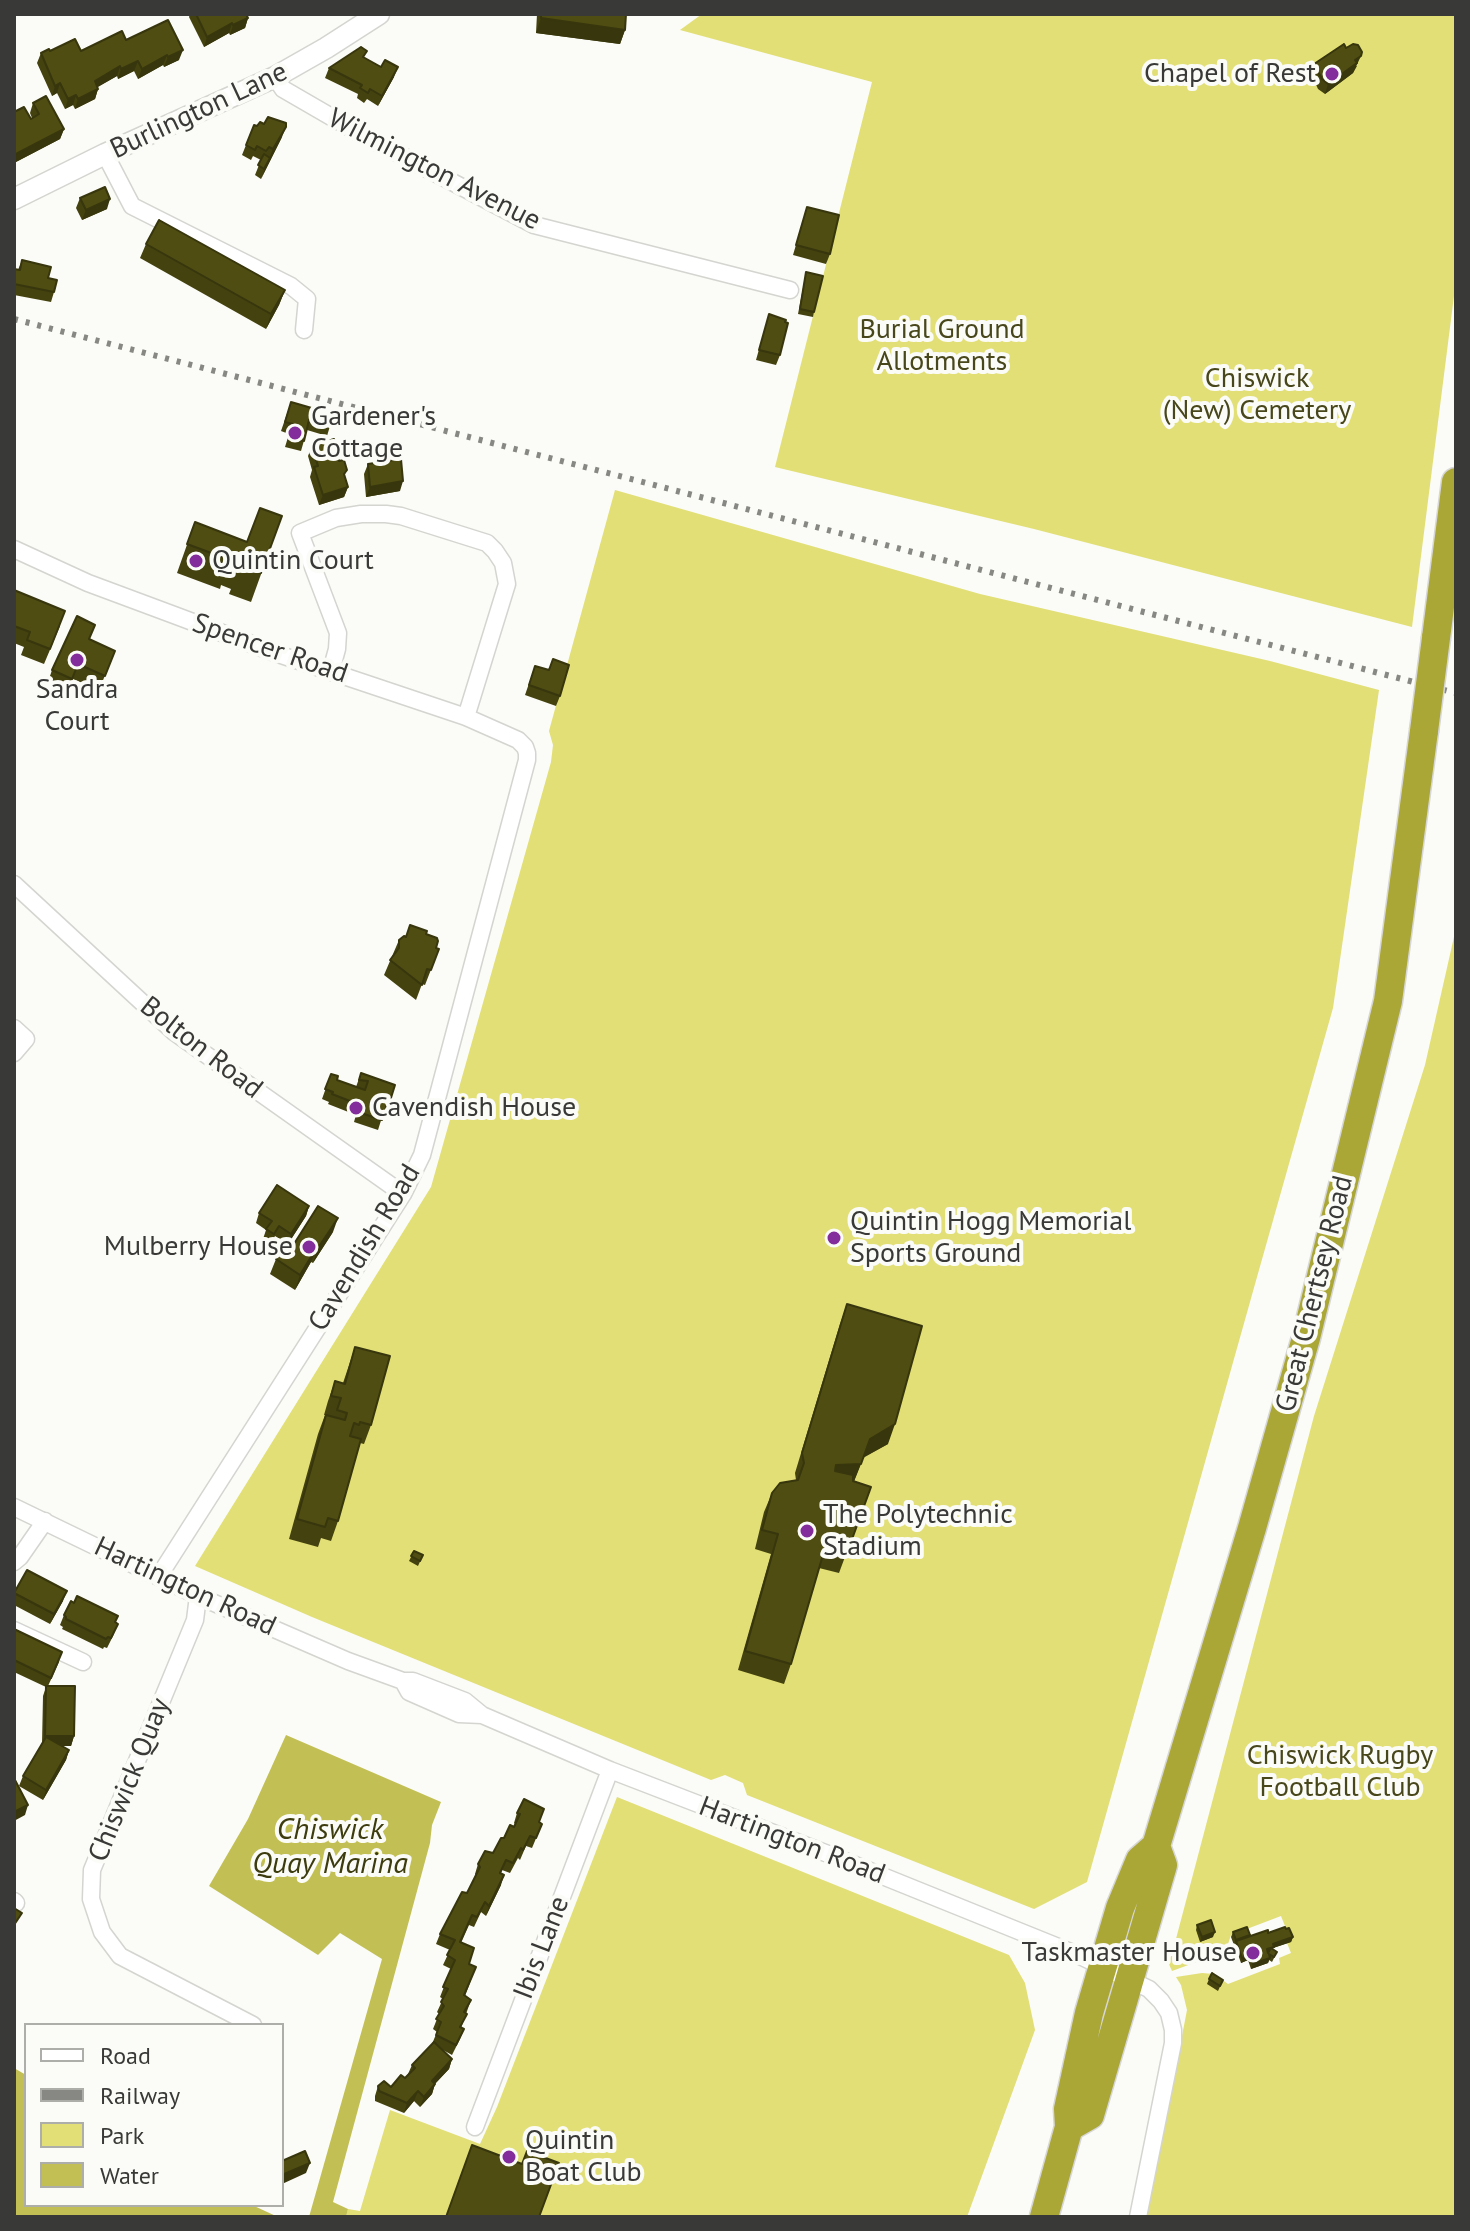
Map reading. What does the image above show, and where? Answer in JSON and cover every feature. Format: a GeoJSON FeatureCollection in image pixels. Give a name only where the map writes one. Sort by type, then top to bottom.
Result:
{"type":"FeatureCollection","features":[{"type":"Feature","properties":{"kind":"highway","name":"Great Chertsey Road"},"geometry":{"type":"LineString","coordinates":[[1044,2217],[1069,2127],[1068,2109],[1089,2013],[1120,1908],[1140,1860],[1156,1846],[1306,1338],[1388,1001],[1456,482]]}},
{"type":"Feature","properties":{"kind":"highway","name":"Great Chertsey Road"},"geometry":{"type":"LineString","coordinates":[[1069,2127],[1090,2115],[1163,1865],[1156,1846]]}},
{"type":"Feature","properties":{"kind":"street","name":"Burlington Lane"},"geometry":{"type":"LineString","coordinates":[[14,199],[275,77],[379,14]]}},
{"type":"Feature","properties":{"kind":"street","name":"Wilmington Avenue"},"geometry":{"type":"LineString","coordinates":[[275,77],[283,89],[346,126],[534,225],[790,290]]}},
{"type":"Feature","properties":{"kind":"street"},"geometry":{"type":"LineString","coordinates":[[105,154],[132,206],[291,286],[307,299],[304,330]]}},
{"type":"Feature","properties":{"kind":"street"},"geometry":{"type":"LineString","coordinates":[[331,671],[338,633],[300,533],[336,518],[386,514],[487,543],[503,563],[507,584],[466,717]]}},
{"type":"Feature","properties":{"kind":"street","name":"Spencer Road"},"geometry":{"type":"LineString","coordinates":[[14,549],[88,583],[278,654],[466,717],[518,740],[525,747]]}},
{"type":"Feature","properties":{"kind":"street","name":"Cavendish Road"},"geometry":{"type":"LineString","coordinates":[[159,1576],[403,1194],[422,1155],[527,760],[525,747]]}},
{"type":"Feature","properties":{"kind":"street","name":"Bolton Road"},"geometry":{"type":"LineString","coordinates":[[15,889],[174,1032],[403,1194]]}},
{"type":"Feature","properties":{"kind":"street"},"geometry":{"type":"LineString","coordinates":[[14,1028],[26,1039],[14,1053]]}},
{"type":"Feature","properties":{"kind":"street","name":"Hartington Road"},"geometry":{"type":"LineString","coordinates":[[14,1507],[198,1596],[348,1661],[465,1701],[482,1715],[610,1770],[828,1854],[1103,1966],[1149,1989],[1169,2013],[1173,2043],[1138,2217]]}},
{"type":"Feature","properties":{"kind":"street"},"geometry":{"type":"LineString","coordinates":[[14,1562],[45,1521]]}},
{"type":"Feature","properties":{"kind":"street","name":"Chiswick Quay"},"geometry":{"type":"LineString","coordinates":[[198,1596],[195,1620],[92,1870],[91,1899],[102,1932],[120,1956],[249,2023]]}},
{"type":"Feature","properties":{"kind":"street"},"geometry":{"type":"LineString","coordinates":[[14,1630],[83,1662]]}},
{"type":"Feature","properties":{"kind":"street","name":"Ibis Lane"},"geometry":{"type":"LineString","coordinates":[[475,2127],[610,1770]]}},
{"type":"Feature","properties":{"kind":"green space"},"geometry":{"type":"Polygon","coordinates":[[[702,14],[1456,14],[1456,280],[1412,627],[1034,529],[775,467],[872,82],[680,30],[702,14]]]}},
{"type":"Feature","properties":{"kind":"green space","name":"Quintin Hogg Memorial Sports Ground"},"geometry":{"type":"Polygon","coordinates":[[[615,490],[980,594],[1270,661],[1379,690],[1333,1008],[1087,1882],[1034,1909],[747,1795],[743,1783],[725,1775],[711,1780],[195,1566],[431,1187],[551,762],[553,745],[549,731],[615,490]]]}},
{"type":"Feature","properties":{"kind":"green space","name":"Chiswick Rugby Football Club"},"geometry":{"type":"Polygon","coordinates":[[[1456,928],[1456,2217],[1147,2217],[1187,2010],[1176,1977],[1214,1974],[1228,1984],[1280,1964],[1279,1958],[1291,1953],[1287,1943],[1291,1941],[1281,1916],[1231,1935],[1227,1947],[1210,1957],[1172,1971],[1168,1962],[1314,1416],[1425,1065],[1456,928]]]}},
{"type":"Feature","properties":{"kind":"green space"},"geometry":{"type":"Polygon","coordinates":[[[617,1797],[1009,1955],[1025,1983],[1035,2030],[967,2217],[346,2217],[348,2209],[360,2211],[390,2110],[480,2144],[617,1797]]]}},
{"type":"Feature","properties":{"kind":"water","name":"Chiswick Quay Marina"},"geometry":{"type":"Polygon","coordinates":[[[286,1735],[441,1802],[432,1825],[430,1843],[333,2202],[348,2209],[346,2217],[309,2217],[382,1959],[340,1933],[318,1955],[209,1886],[248,1819],[286,1735]]]}},
{"type":"Feature","properties":{"kind":"water"},"geometry":{"type":"Polygon","coordinates":[[[14,2068],[24,2074],[24,2207],[256,2207],[278,2217],[14,2217],[14,2068]]]}},
{"type":"Feature","properties":{"kind":"building"},"geometry":{"type":"Polygon","coordinates":[[[196,14],[246,14],[248,18],[207,37],[196,14]]]}},
{"type":"Feature","properties":{"kind":"building"},"geometry":{"type":"Polygon","coordinates":[[[541,14],[626,14],[625,30],[541,18],[541,14]]]}},
{"type":"Feature","properties":{"kind":"building"},"geometry":{"type":"Polygon","coordinates":[[[168,20],[183,50],[142,69],[138,61],[121,69],[120,66],[95,81],[98,89],[78,99],[76,95],[68,99],[60,83],[55,86],[41,53],[75,39],[81,51],[122,31],[126,40],[168,20]]]}},
{"type":"Feature","properties":{"kind":"building","name":"Chapel of Rest"},"geometry":{"type":"Polygon","coordinates":[[[1344,44],[1346,48],[1358,45],[1361,56],[1355,60],[1357,63],[1328,84],[1314,64],[1344,44]]]}},
{"type":"Feature","properties":{"kind":"building"},"geometry":{"type":"Polygon","coordinates":[[[361,47],[367,51],[363,57],[381,67],[385,60],[398,67],[382,96],[370,89],[368,93],[360,88],[362,85],[329,68],[361,47]]]}},
{"type":"Feature","properties":{"kind":"building"},"geometry":{"type":"Polygon","coordinates":[[[46,96],[64,129],[14,155],[14,112],[24,107],[31,119],[39,114],[33,103],[46,96]]]}},
{"type":"Feature","properties":{"kind":"building"},"geometry":{"type":"Polygon","coordinates":[[[268,117],[286,123],[273,149],[269,147],[266,151],[257,146],[255,150],[246,145],[254,125],[264,124],[268,117]]]}},
{"type":"Feature","properties":{"kind":"building"},"geometry":{"type":"Polygon","coordinates":[[[264,154],[270,158],[264,169],[258,165],[264,154]]]}},
{"type":"Feature","properties":{"kind":"building"},"geometry":{"type":"Polygon","coordinates":[[[105,187],[110,199],[86,210],[80,198],[105,187]]]}},
{"type":"Feature","properties":{"kind":"building"},"geometry":{"type":"Polygon","coordinates":[[[807,207],[839,215],[830,254],[796,245],[807,207]]]}},
{"type":"Feature","properties":{"kind":"building"},"geometry":{"type":"Polygon","coordinates":[[[159,220],[285,290],[271,314],[146,244],[159,220]]]}},
{"type":"Feature","properties":{"kind":"building"},"geometry":{"type":"Polygon","coordinates":[[[22,260],[51,267],[48,278],[57,280],[54,292],[14,284],[14,269],[20,270],[22,260]]]}},
{"type":"Feature","properties":{"kind":"building"},"geometry":{"type":"Polygon","coordinates":[[[806,272],[823,276],[814,312],[800,309],[806,272]]]}},
{"type":"Feature","properties":{"kind":"building"},"geometry":{"type":"Polygon","coordinates":[[[769,314],[788,323],[780,355],[759,350],[769,314]]]}},
{"type":"Feature","properties":{"kind":"building"},"geometry":{"type":"Polygon","coordinates":[[[291,402],[322,411],[330,426],[309,420],[304,441],[288,437],[293,424],[285,422],[291,402]]]}},
{"type":"Feature","properties":{"kind":"building"},"geometry":{"type":"Polygon","coordinates":[[[334,439],[339,461],[344,460],[347,470],[344,474],[348,487],[323,495],[314,467],[318,466],[312,446],[334,439]]]}},
{"type":"Feature","properties":{"kind":"building"},"geometry":{"type":"Polygon","coordinates":[[[401,459],[403,481],[370,487],[368,464],[401,459]]]}},
{"type":"Feature","properties":{"kind":"building"},"geometry":{"type":"Polygon","coordinates":[[[260,508],[282,516],[261,573],[239,565],[241,560],[232,556],[230,560],[187,544],[195,522],[247,542],[260,508]]]}},
{"type":"Feature","properties":{"kind":"building"},"geometry":{"type":"Polygon","coordinates":[[[14,590],[65,611],[50,649],[27,640],[30,632],[14,626],[14,590]]]}},
{"type":"Feature","properties":{"kind":"building"},"geometry":{"type":"Polygon","coordinates":[[[77,616],[95,625],[89,639],[115,651],[105,676],[78,664],[72,679],[52,670],[77,616]]]}},
{"type":"Feature","properties":{"kind":"building"},"geometry":{"type":"Polygon","coordinates":[[[553,659],[569,665],[560,696],[529,685],[535,666],[549,670],[553,659]]]}},
{"type":"Feature","properties":{"kind":"building"},"geometry":{"type":"Polygon","coordinates":[[[410,925],[427,931],[426,934],[438,941],[436,948],[439,949],[422,985],[390,960],[399,948],[399,940],[406,937],[410,925]]]}},
{"type":"Feature","properties":{"kind":"building"},"geometry":{"type":"Polygon","coordinates":[[[361,1073],[395,1085],[382,1120],[358,1112],[360,1105],[325,1089],[331,1074],[338,1076],[337,1080],[365,1090],[368,1081],[359,1080],[361,1073]]]}},
{"type":"Feature","properties":{"kind":"building"},"geometry":{"type":"Polygon","coordinates":[[[277,1185],[309,1206],[291,1234],[279,1226],[274,1234],[266,1229],[272,1221],[259,1213],[277,1185]]]}},
{"type":"Feature","properties":{"kind":"building","name":"Mulberry House"},"geometry":{"type":"Polygon","coordinates":[[[318,1206],[338,1218],[300,1275],[276,1259],[281,1252],[287,1255],[318,1206]]]}},
{"type":"Feature","properties":{"kind":"building"},"geometry":{"type":"Polygon","coordinates":[[[847,1304],[922,1326],[895,1424],[870,1439],[861,1464],[836,1465],[835,1471],[853,1475],[853,1481],[871,1487],[847,1553],[825,1548],[791,1664],[745,1651],[778,1534],[762,1530],[772,1493],[780,1483],[798,1480],[804,1463],[802,1453],[847,1304]]]}},
{"type":"Feature","properties":{"kind":"building"},"geometry":{"type":"Polygon","coordinates":[[[355,1347],[390,1356],[371,1425],[354,1423],[350,1436],[361,1439],[338,1521],[328,1518],[325,1527],[297,1519],[326,1415],[345,1420],[347,1413],[337,1410],[341,1398],[331,1396],[335,1381],[345,1384],[355,1347]]]}},
{"type":"Feature","properties":{"kind":"building"},"geometry":{"type":"Polygon","coordinates":[[[414,1551],[423,1555],[420,1561],[411,1556],[414,1551]]]}},
{"type":"Feature","properties":{"kind":"building"},"geometry":{"type":"Polygon","coordinates":[[[27,1570],[67,1591],[54,1614],[14,1593],[27,1570]]]}},
{"type":"Feature","properties":{"kind":"building"},"geometry":{"type":"Polygon","coordinates":[[[77,1596],[118,1616],[115,1622],[118,1624],[111,1638],[106,1639],[66,1619],[64,1615],[77,1596]]]}},
{"type":"Feature","properties":{"kind":"building"},"geometry":{"type":"Polygon","coordinates":[[[14,1629],[62,1652],[51,1678],[14,1660],[14,1629]]]}},
{"type":"Feature","properties":{"kind":"building"},"geometry":{"type":"Polygon","coordinates":[[[46,1686],[75,1686],[74,1736],[45,1736],[46,1686]]]}},
{"type":"Feature","properties":{"kind":"building"},"geometry":{"type":"Polygon","coordinates":[[[46,1737],[69,1750],[46,1790],[23,1776],[46,1737]]]}},
{"type":"Feature","properties":{"kind":"building"},"geometry":{"type":"Polygon","coordinates":[[[14,1780],[28,1805],[14,1812],[14,1780]]]}},
{"type":"Feature","properties":{"kind":"building"},"geometry":{"type":"Polygon","coordinates":[[[524,1799],[544,1809],[539,1822],[542,1824],[536,1838],[530,1836],[513,1863],[506,1860],[500,1873],[504,1875],[489,1906],[485,1902],[477,1917],[472,1915],[460,1942],[474,1948],[469,1964],[476,1967],[464,1995],[471,2000],[464,2012],[467,2014],[460,2027],[464,2029],[456,2045],[436,2035],[441,2022],[436,2019],[444,2006],[441,2002],[448,1989],[443,1987],[455,1960],[447,1955],[455,1940],[440,1934],[462,1892],[467,1893],[485,1851],[493,1853],[510,1825],[514,1827],[524,1799]]]}},
{"type":"Feature","properties":{"kind":"building"},"geometry":{"type":"Polygon","coordinates":[[[14,1908],[22,1913],[14,1925],[14,1908]]]}},
{"type":"Feature","properties":{"kind":"building"},"geometry":{"type":"Polygon","coordinates":[[[1211,1920],[1215,1932],[1202,1937],[1197,1925],[1211,1920]]]}},
{"type":"Feature","properties":{"kind":"building"},"geometry":{"type":"Polygon","coordinates":[[[1247,1927],[1250,1935],[1236,1940],[1233,1932],[1247,1927]]]}},
{"type":"Feature","properties":{"kind":"building"},"geometry":{"type":"Polygon","coordinates":[[[1289,1928],[1293,1937],[1267,1949],[1268,1953],[1271,1948],[1277,1952],[1274,1957],[1269,1954],[1270,1958],[1253,1964],[1250,1955],[1242,1958],[1236,1941],[1289,1928]]]}},
{"type":"Feature","properties":{"kind":"building"},"geometry":{"type":"Polygon","coordinates":[[[1212,1973],[1223,1980],[1220,1986],[1209,1979],[1212,1973]]]}},
{"type":"Feature","properties":{"kind":"building"},"geometry":{"type":"Polygon","coordinates":[[[434,2042],[452,2059],[432,2081],[435,2084],[424,2097],[418,2091],[407,2103],[379,2091],[378,2086],[384,2081],[391,2087],[401,2075],[405,2078],[415,2068],[412,2065],[434,2042]]]}},
{"type":"Feature","properties":{"kind":"building","name":"Quintin Boat Club"},"geometry":{"type":"Polygon","coordinates":[[[472,2145],[522,2164],[527,2151],[559,2163],[539,2217],[446,2217],[472,2145]]]}},
{"type":"Feature","properties":{"kind":"building"},"geometry":{"type":"Polygon","coordinates":[[[305,2151],[310,2163],[284,2174],[284,2160],[305,2151]]]}},
{"type":"Feature","properties":{"kind":"railway"},"geometry":{"type":"LineString","coordinates":[[14,319],[1456,693]]}},
{"type":"Feature","properties":{"kind":"place","name":"Chapel of Rest"},"geometry":{"type":"Point","coordinates":[1332,74]}},
{"type":"Feature","properties":{"kind":"place","name":"Gardener's Cottage"},"geometry":{"type":"Point","coordinates":[295,433]}},
{"type":"Feature","properties":{"kind":"place","name":"Quintin Court"},"geometry":{"type":"Point","coordinates":[196,561]}},
{"type":"Feature","properties":{"kind":"place","name":"Sandra Court"},"geometry":{"type":"Point","coordinates":[77,660]}},
{"type":"Feature","properties":{"kind":"place","name":"Cavendish House"},"geometry":{"type":"Point","coordinates":[356,1108]}},
{"type":"Feature","properties":{"kind":"place","name":"Quintin Hogg Memorial Sports Ground"},"geometry":{"type":"Point","coordinates":[834,1238]}},
{"type":"Feature","properties":{"kind":"place","name":"Mulberry House"},"geometry":{"type":"Point","coordinates":[309,1247]}},
{"type":"Feature","properties":{"kind":"place","name":"The Polytechnic Stadium"},"geometry":{"type":"Point","coordinates":[807,1531]}},
{"type":"Feature","properties":{"kind":"place","name":"Taskmaster House"},"geometry":{"type":"Point","coordinates":[1253,1953]}},
{"type":"Feature","properties":{"kind":"place","name":"Quintin Boat Club"},"geometry":{"type":"Point","coordinates":[509,2157]}},
{"type":"Feature","properties":{"kind":"park label","name":"Burial Ground Allotments"},"geometry":{"type":"Point","coordinates":[942,346]}},
{"type":"Feature","properties":{"kind":"park label","name":"Chiswick (New) Cemetery"},"geometry":{"type":"Point","coordinates":[1257,395]}}]}
